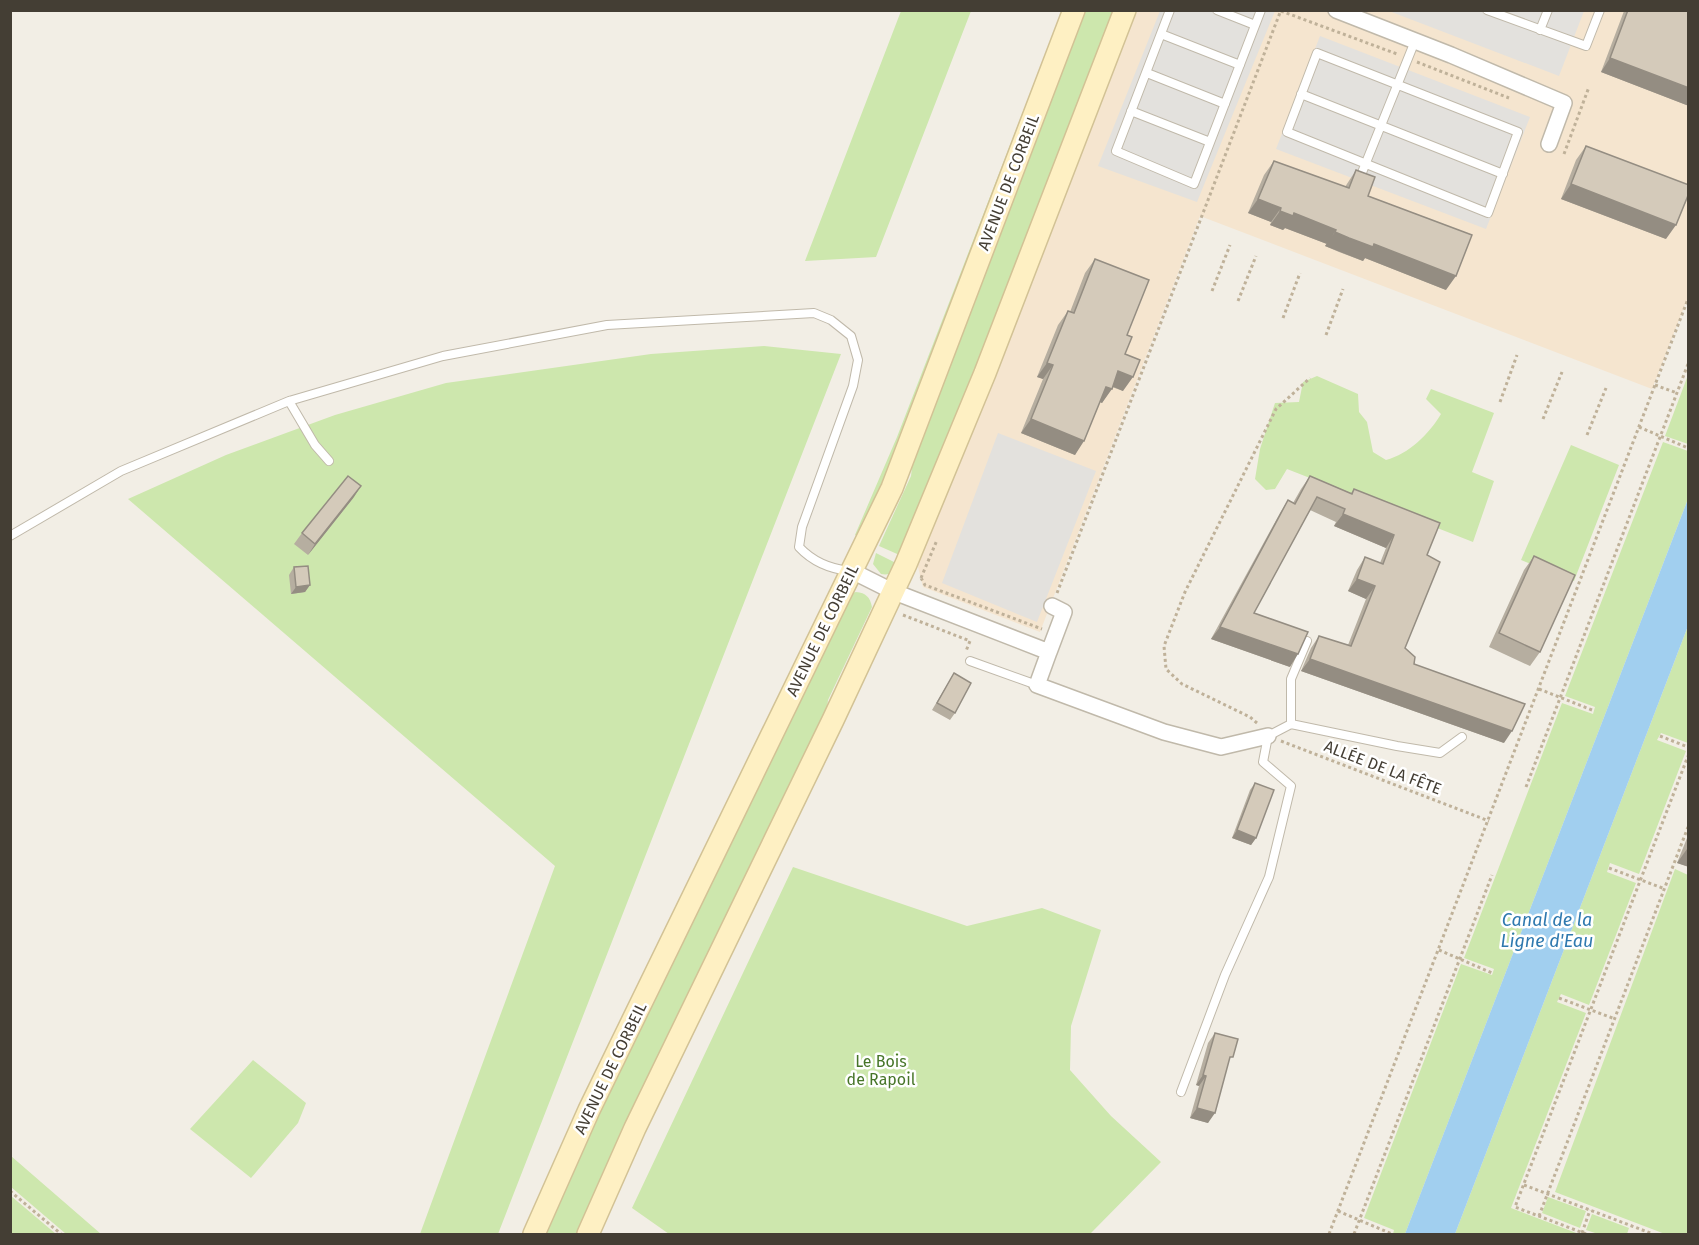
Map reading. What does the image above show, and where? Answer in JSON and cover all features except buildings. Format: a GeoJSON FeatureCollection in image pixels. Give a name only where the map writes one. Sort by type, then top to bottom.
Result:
{"type":"FeatureCollection","features":[{"type":"Feature","properties":{"kind":"main road","name":"AVENUE DE CORBEIL"},"geometry":{"type":"LineString","coordinates":[[534,1234],[589,1110],[892,488],[1074,10]]}},
{"type":"Feature","properties":{"kind":"main road"},"geometry":{"type":"LineString","coordinates":[[588,1234],[635,1128],[906,564],[985,373],[1125,10]]}},
{"type":"Feature","properties":{"kind":"street"},"geometry":{"type":"LineString","coordinates":[[1336,10],[1564,103],[1549,144]]}},
{"type":"Feature","properties":{"kind":"street"},"geometry":{"type":"LineString","coordinates":[[852,571],[892,591],[1043,649]]}},
{"type":"Feature","properties":{"kind":"street"},"geometry":{"type":"LineString","coordinates":[[1052,606],[1064,612],[1043,649],[1037,686],[1164,732],[1221,747],[1268,736]]}},
{"type":"Feature","properties":{"kind":"lane"},"geometry":{"type":"LineString","coordinates":[[1170,10],[1116,151],[1194,184],[1261,10]]}},
{"type":"Feature","properties":{"kind":"lane"},"geometry":{"type":"LineString","coordinates":[[1217,10],[1255,25]]}},
{"type":"Feature","properties":{"kind":"lane"},"geometry":{"type":"LineString","coordinates":[[1487,10],[1586,46],[1600,10]]}},
{"type":"Feature","properties":{"kind":"lane"},"geometry":{"type":"LineString","coordinates":[[1540,30],[1548,10]]}},
{"type":"Feature","properties":{"kind":"lane"},"geometry":{"type":"LineString","coordinates":[[1161,34],[1240,65]]}},
{"type":"Feature","properties":{"kind":"lane"},"geometry":{"type":"LineString","coordinates":[[1359,180],[1415,41]]}},
{"type":"Feature","properties":{"kind":"lane"},"geometry":{"type":"LineString","coordinates":[[1317,53],[1398,85],[1518,132],[1488,213],[1287,132],[1317,53]]}},
{"type":"Feature","properties":{"kind":"lane"},"geometry":{"type":"LineString","coordinates":[[1147,73],[1225,104]]}},
{"type":"Feature","properties":{"kind":"lane"},"geometry":{"type":"LineString","coordinates":[[1302,94],[1503,174]]}},
{"type":"Feature","properties":{"kind":"lane"},"geometry":{"type":"LineString","coordinates":[[1131,111],[1210,142]]}},
{"type":"Feature","properties":{"kind":"lane"},"geometry":{"type":"LineString","coordinates":[[10,536],[121,471],[289,401],[443,356],[607,325],[814,313],[831,320],[851,336],[858,360],[853,386],[802,527],[799,547],[806,555],[832,569],[852,571]]}},
{"type":"Feature","properties":{"kind":"lane"},"geometry":{"type":"LineString","coordinates":[[289,401],[315,445],[329,461]]}},
{"type":"Feature","properties":{"kind":"lane"},"geometry":{"type":"LineString","coordinates":[[1291,724],[1291,679],[1307,640]]}},
{"type":"Feature","properties":{"kind":"lane"},"geometry":{"type":"LineString","coordinates":[[970,661],[1037,686]]}},
{"type":"Feature","properties":{"kind":"lane"},"geometry":{"type":"LineString","coordinates":[[1181,1092],[1225,975],[1269,877],[1272,865],[1291,786],[1263,762],[1268,736],[1291,724],[1440,753],[1462,737]]}},
{"type":"Feature","properties":{"kind":"path"},"geometry":{"type":"LineString","coordinates":[[1043,649],[1043,630],[1281,11],[1516,100]]}},
{"type":"Feature","properties":{"kind":"path"},"geometry":{"type":"LineString","coordinates":[[1564,154],[1589,87]]}},
{"type":"Feature","properties":{"kind":"path"},"geometry":{"type":"LineString","coordinates":[[1559,117],[1576,123]]}},
{"type":"Feature","properties":{"kind":"path"},"geometry":{"type":"LineString","coordinates":[[1212,291],[1230,245]]}},
{"type":"Feature","properties":{"kind":"path"},"geometry":{"type":"LineString","coordinates":[[1238,301],[1256,256]]}},
{"type":"Feature","properties":{"kind":"path"},"geometry":{"type":"LineString","coordinates":[[1283,318],[1300,273]]}},
{"type":"Feature","properties":{"kind":"path"},"geometry":{"type":"LineString","coordinates":[[1326,334],[1343,289]]}},
{"type":"Feature","properties":{"kind":"path"},"geometry":{"type":"LineString","coordinates":[[1329,1234],[1689,299]]}},
{"type":"Feature","properties":{"kind":"path"},"geometry":{"type":"LineString","coordinates":[[1500,402],[1517,355]]}},
{"type":"Feature","properties":{"kind":"path"},"geometry":{"type":"LineString","coordinates":[[1526,787],[1689,364]]}},
{"type":"Feature","properties":{"kind":"path"},"geometry":{"type":"LineString","coordinates":[[1543,418],[1562,372]]}},
{"type":"Feature","properties":{"kind":"path"},"geometry":{"type":"LineString","coordinates":[[1268,736],[1250,717],[1182,684],[1166,669],[1164,646],[1185,592],[1276,409],[1310,378]]}},
{"type":"Feature","properties":{"kind":"path"},"geometry":{"type":"LineString","coordinates":[[1655,385],[1677,393]]}},
{"type":"Feature","properties":{"kind":"path"},"geometry":{"type":"LineString","coordinates":[[1587,435],[1606,388]]}},
{"type":"Feature","properties":{"kind":"path"},"geometry":{"type":"LineString","coordinates":[[1639,427],[1689,448]]}},
{"type":"Feature","properties":{"kind":"path"},"geometry":{"type":"LineString","coordinates":[[921,578],[925,585],[1043,630]]}},
{"type":"Feature","properties":{"kind":"path"},"geometry":{"type":"LineString","coordinates":[[903,615],[970,641],[963,658],[970,661]]}},
{"type":"Feature","properties":{"kind":"path"},"geometry":{"type":"LineString","coordinates":[[1539,689],[1592,710]]}},
{"type":"Feature","properties":{"kind":"path","name":"ALLÉE DE LA FÊTE"},"geometry":{"type":"LineString","coordinates":[[1268,736],[1489,821]]}},
{"type":"Feature","properties":{"kind":"path"},"geometry":{"type":"LineString","coordinates":[[1660,736],[1689,747]]}},
{"type":"Feature","properties":{"kind":"path"},"geometry":{"type":"LineString","coordinates":[[1590,1210],[1584,1234],[1515,1208],[1689,756]]}},
{"type":"Feature","properties":{"kind":"path"},"geometry":{"type":"LineString","coordinates":[[1539,1216],[1689,826]]}},
{"type":"Feature","properties":{"kind":"path"},"geometry":{"type":"LineString","coordinates":[[1609,868],[1665,889]]}},
{"type":"Feature","properties":{"kind":"path"},"geometry":{"type":"LineString","coordinates":[[1354,1234],[1492,875]]}},
{"type":"Feature","properties":{"kind":"path"},"geometry":{"type":"LineString","coordinates":[[1439,950],[1492,973]]}},
{"type":"Feature","properties":{"kind":"path"},"geometry":{"type":"LineString","coordinates":[[1559,998],[1615,1019]]}},
{"type":"Feature","properties":{"kind":"path"},"geometry":{"type":"LineString","coordinates":[[1524,1185],[1653,1234]]}},
{"type":"Feature","properties":{"kind":"path"},"geometry":{"type":"LineString","coordinates":[[10,1191],[61,1234]]}},
{"type":"Feature","properties":{"kind":"path"},"geometry":{"type":"LineString","coordinates":[[1338,1211],[1392,1234]]}},
{"type":"Feature","properties":{"kind":"path"},"geometry":{"type":"LineString","coordinates":[[1630,1234],[1633,1227]]}},
{"type":"Feature","properties":{"kind":"shaded area"},"geometry":{"type":"Polygon","coordinates":[[[1133,11],[1688,11],[1688,297],[1652,389],[1200,216],[1040,632],[923,587],[917,563],[1133,11]]]}},
{"type":"Feature","properties":{"kind":"shaded area"},"geometry":{"type":"Polygon","coordinates":[[[1160,11],[1275,11],[1197,202],[1098,166],[1160,11]]]}},
{"type":"Feature","properties":{"kind":"shaded area"},"geometry":{"type":"Polygon","coordinates":[[[1389,11],[1584,11],[1559,76],[1389,11]]]}},
{"type":"Feature","properties":{"kind":"shaded area"},"geometry":{"type":"Polygon","coordinates":[[[1320,36],[1530,117],[1486,229],[1276,149],[1320,36]]]}},
{"type":"Feature","properties":{"kind":"shaded area"},"geometry":{"type":"Polygon","coordinates":[[[998,433],[1096,471],[1037,622],[942,583],[998,433]]]}},
{"type":"Feature","properties":{"kind":"green space"},"geometry":{"type":"Polygon","coordinates":[[[901,11],[971,11],[876,257],[805,261],[901,11]]]}},
{"type":"Feature","properties":{"kind":"green space"},"geometry":{"type":"Polygon","coordinates":[[[1062,11],[1067,11],[900,444],[859,537],[855,535],[897,437],[1062,11]]]}},
{"type":"Feature","properties":{"kind":"green space"},"geometry":{"type":"Polygon","coordinates":[[[1083,11],[1119,11],[904,557],[879,546],[911,476],[914,450],[1083,11]]]}},
{"type":"Feature","properties":{"kind":"green space"},"geometry":{"type":"Polygon","coordinates":[[[764,346],[841,354],[498,1234],[420,1234],[555,866],[128,499],[226,455],[335,415],[446,383],[651,354],[764,346]]]}},
{"type":"Feature","properties":{"kind":"green space"},"geometry":{"type":"Polygon","coordinates":[[[1688,375],[1688,444],[1665,436],[1688,375]]]}},
{"type":"Feature","properties":{"kind":"green space"},"geometry":{"type":"Polygon","coordinates":[[[1317,376],[1358,394],[1359,412],[1367,422],[1373,452],[1386,460],[1403,453],[1418,442],[1441,414],[1426,399],[1431,389],[1494,413],[1472,472],[1494,481],[1473,542],[1287,469],[1275,489],[1266,490],[1255,479],[1260,449],[1275,403],[1299,402],[1303,382],[1317,376]]]}},
{"type":"Feature","properties":{"kind":"green space"},"geometry":{"type":"Polygon","coordinates":[[[1663,442],[1688,451],[1688,499],[1405,1234],[1393,1234],[1394,1230],[1364,1218],[1461,964],[1492,975],[1494,969],[1464,958],[1562,703],[1593,714],[1595,707],[1565,696],[1663,442]]]}},
{"type":"Feature","properties":{"kind":"green space"},"geometry":{"type":"Polygon","coordinates":[[[1571,445],[1619,465],[1574,581],[1521,560],[1571,445]]]}},
{"type":"Feature","properties":{"kind":"green space"},"geometry":{"type":"Polygon","coordinates":[[[876,553],[900,565],[890,574],[881,574],[873,564],[876,553]]]}},
{"type":"Feature","properties":{"kind":"green space"},"geometry":{"type":"Polygon","coordinates":[[[856,592],[867,596],[872,607],[828,700],[826,717],[579,1234],[543,1234],[563,1184],[849,594],[856,592]]]}},
{"type":"Feature","properties":{"kind":"green space"},"geometry":{"type":"Polygon","coordinates":[[[1688,626],[1688,743],[1661,733],[1657,740],[1686,751],[1639,874],[1610,863],[1607,872],[1636,883],[1589,1005],[1561,994],[1557,1002],[1586,1013],[1511,1208],[1579,1234],[1455,1234],[1688,626]]]}},
{"type":"Feature","properties":{"kind":"green space","name":"Le Bois de Rapoil"},"geometry":{"type":"Polygon","coordinates":[[[793,867],[967,926],[1042,908],[1101,930],[1071,1026],[1070,1070],[1111,1116],[1161,1162],[1090,1234],[669,1234],[632,1208],[793,867]]]}},
{"type":"Feature","properties":{"kind":"green space"},"geometry":{"type":"Polygon","coordinates":[[[1675,869],[1688,875],[1688,1234],[1665,1234],[1555,1192],[1675,869]]]}},
{"type":"Feature","properties":{"kind":"green space"},"geometry":{"type":"Polygon","coordinates":[[[253,1060],[306,1103],[298,1123],[251,1178],[190,1129],[253,1060]]]}},
{"type":"Feature","properties":{"kind":"green space"},"geometry":{"type":"Polygon","coordinates":[[[10,1157],[101,1234],[66,1234],[11,1187],[10,1157]]]}},
{"type":"Feature","properties":{"kind":"green space"},"geometry":{"type":"Polygon","coordinates":[[[11,1196],[56,1234],[11,1234],[11,1196]]]}},
{"type":"Feature","properties":{"kind":"green space"},"geometry":{"type":"Polygon","coordinates":[[[1548,1197],[1586,1211],[1580,1228],[1542,1213],[1548,1197]]]}},
{"type":"Feature","properties":{"kind":"green space"},"geometry":{"type":"Polygon","coordinates":[[[1592,1214],[1629,1228],[1627,1234],[1598,1234],[1586,1230],[1592,1214]]]}},
{"type":"Feature","properties":{"kind":"water","name":"Canal de la Ligne d'Eau"},"geometry":{"type":"Polygon","coordinates":[[[1688,499],[1688,626],[1455,1234],[1405,1234],[1688,499]]]}}]}
